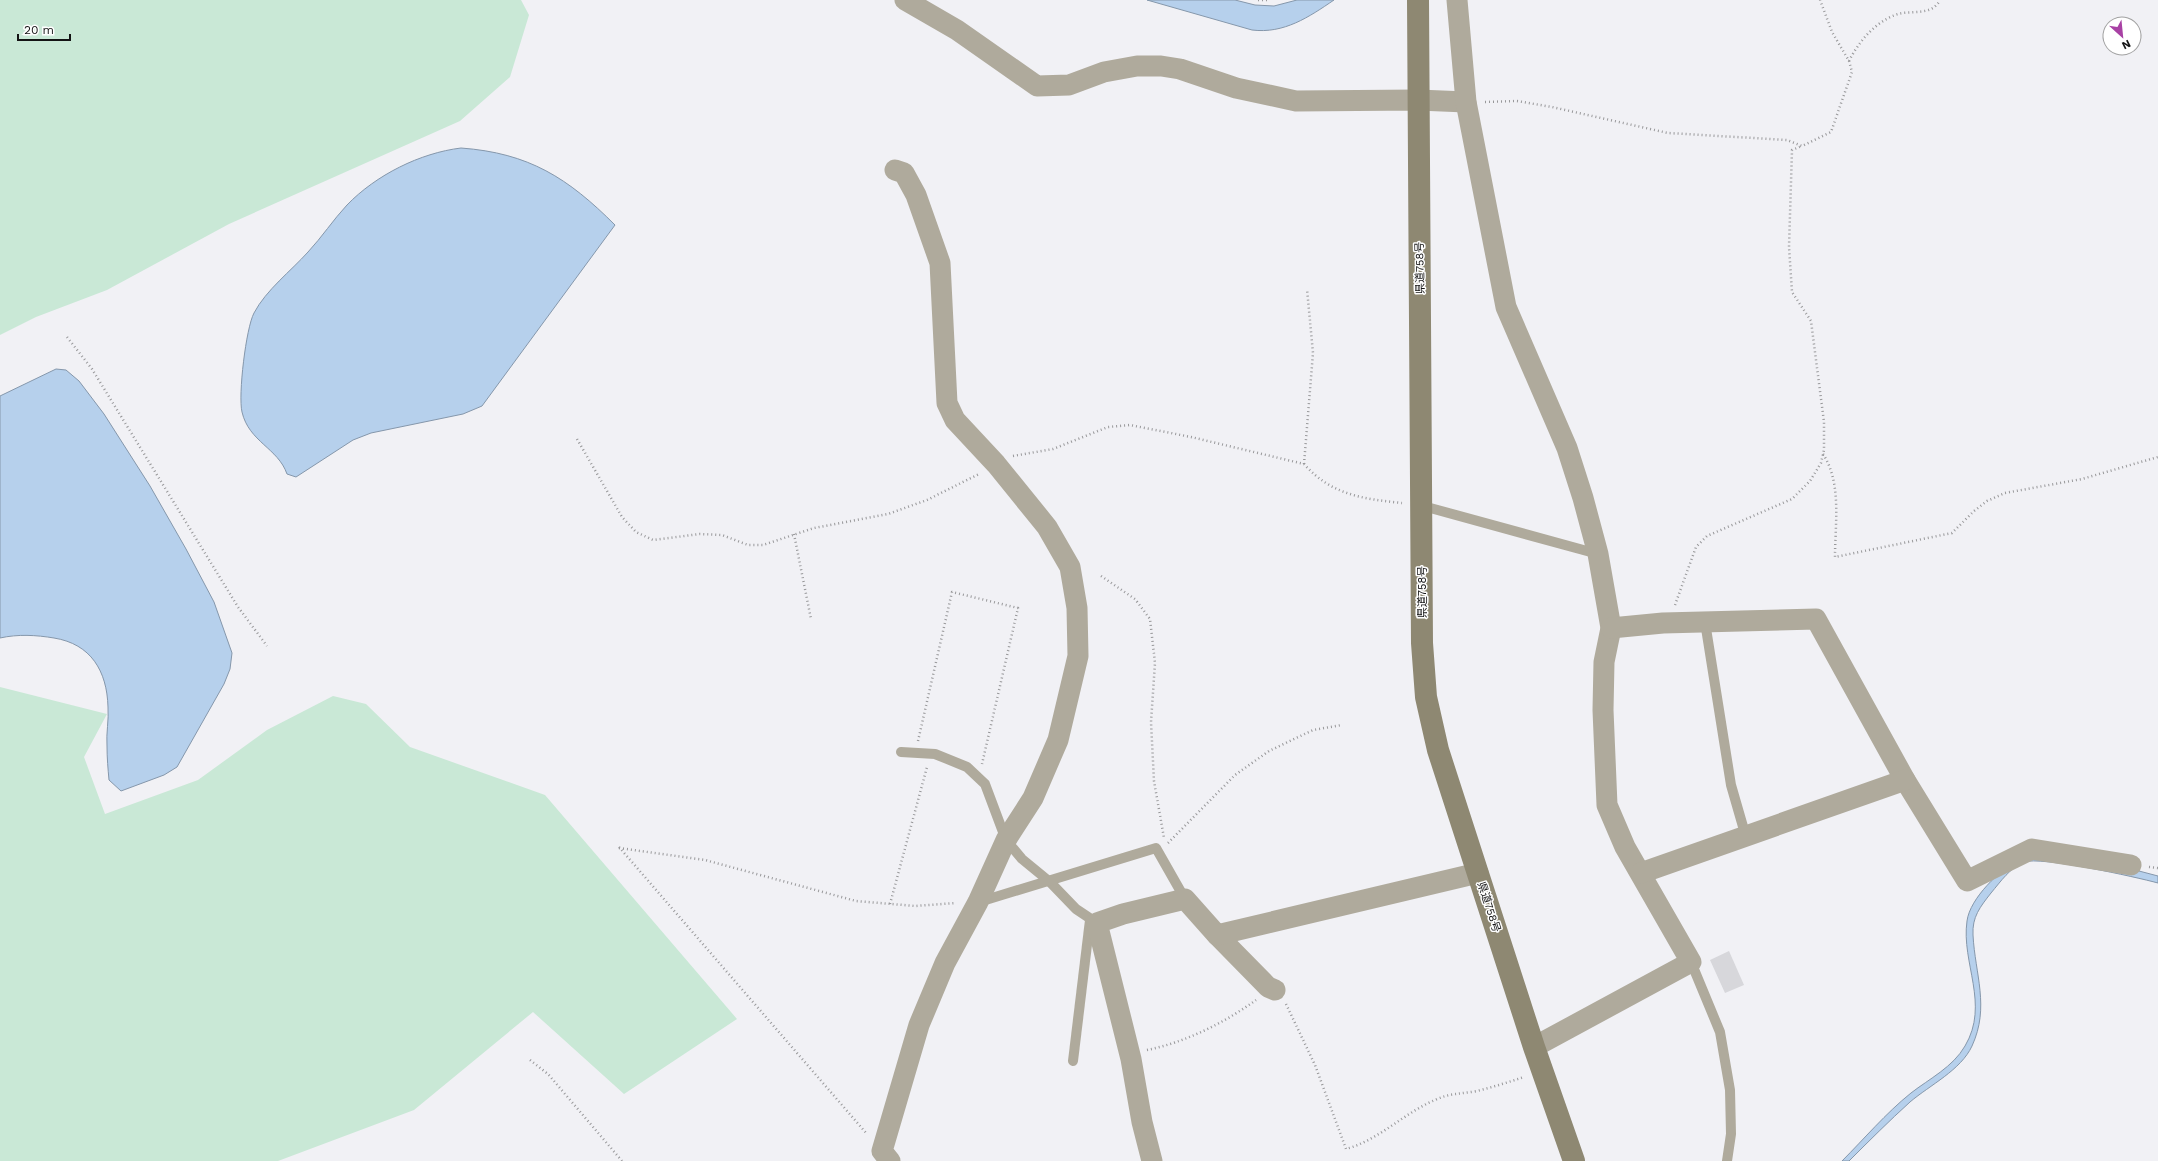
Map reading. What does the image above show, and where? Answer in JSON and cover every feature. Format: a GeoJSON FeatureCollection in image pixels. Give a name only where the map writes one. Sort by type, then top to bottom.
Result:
{"type":"FeatureCollection","features":[{"type":"Feature","properties":{"kind":"main road","name":"県道758号"},"geometry":{"type":"LineString","coordinates":[[1418,0],[1422,643],[1426,697],[1438,750],[1534,1047],[1574,1161]]}},
{"type":"Feature","properties":{"kind":"street"},"geometry":{"type":"LineString","coordinates":[[905,0],[957,30],[1037,86],[1069,84],[1104,72],[1137,66],[1161,66],[1180,69],[1236,88],[1296,101],[1418,100],[1466,102]]}},
{"type":"Feature","properties":{"kind":"street"},"geometry":{"type":"LineString","coordinates":[[1457,0],[1466,102],[1506,307],[1567,448],[1583,498],[1598,554],[1611,628],[1604,662],[1603,710],[1607,805],[1624,847],[1641,873],[1691,962],[1534,1047]]}},
{"type":"Feature","properties":{"kind":"street"},"geometry":{"type":"LineString","coordinates":[[886,1156],[919,1025],[945,963],[978,902],[1006,840],[1032,798],[1058,740],[1078,656],[1077,608],[1070,567],[1046,526],[996,464],[955,420],[947,403],[940,263],[916,195],[904,173],[895,170]]}},
{"type":"Feature","properties":{"kind":"street"},"geometry":{"type":"LineString","coordinates":[[1611,628],[1663,623],[1816,619],[1905,780],[1967,881],[2032,849],[2131,865]]}},
{"type":"Feature","properties":{"kind":"street"},"geometry":{"type":"LineString","coordinates":[[1641,873],[1905,780]]}},
{"type":"Feature","properties":{"kind":"street"},"geometry":{"type":"LineString","coordinates":[[1217,935],[1478,873]]}},
{"type":"Feature","properties":{"kind":"street"},"geometry":{"type":"LineString","coordinates":[[1152,1161],[1142,1122],[1130,1053],[1094,920],[1185,899],[1217,935],[1271,988]]}},
{"type":"Feature","properties":{"kind":"lane"},"geometry":{"type":"LineString","coordinates":[[1422,506],[1598,554]]}},
{"type":"Feature","properties":{"kind":"lane"},"geometry":{"type":"LineString","coordinates":[[1705,622],[1731,785],[1746,836]]}},
{"type":"Feature","properties":{"kind":"lane"},"geometry":{"type":"LineString","coordinates":[[901,752],[931,753],[967,767],[985,784],[1006,840],[1022,859],[1050,882],[1076,909],[1094,920],[1073,1061]]}},
{"type":"Feature","properties":{"kind":"lane"},"geometry":{"type":"LineString","coordinates":[[978,902],[1050,882],[1156,848],[1185,899]]}},
{"type":"Feature","properties":{"kind":"lane"},"geometry":{"type":"LineString","coordinates":[[1691,962],[1720,1032],[1730,1090],[1731,1134],[1727,1161]]}},
{"type":"Feature","properties":{"kind":"path"},"geometry":{"type":"LineString","coordinates":[[1258,0],[1270,0]]}},
{"type":"Feature","properties":{"kind":"path"},"geometry":{"type":"LineString","coordinates":[[1663,623],[1676,604],[1696,547],[1707,536],[1792,499],[1810,481],[1821,463],[1823,454],[1824,422],[1811,321],[1792,292],[1789,247],[1792,150],[1831,132],[1852,72],[1849,61],[1832,32],[1820,0]]}},
{"type":"Feature","properties":{"kind":"path"},"geometry":{"type":"LineString","coordinates":[[1849,61],[1862,40],[1881,23],[1898,14],[1928,10],[1937,5],[1940,0]]}},
{"type":"Feature","properties":{"kind":"path"},"geometry":{"type":"LineString","coordinates":[[1466,102],[1517,101],[1552,107],[1668,133],[1787,140],[1802,146]]}},
{"type":"Feature","properties":{"kind":"path"},"geometry":{"type":"LineString","coordinates":[[1304,464],[1313,353],[1307,289]]}},
{"type":"Feature","properties":{"kind":"path"},"geometry":{"type":"LineString","coordinates":[[67,337],[92,369],[238,607],[267,646]]}},
{"type":"Feature","properties":{"kind":"path"},"geometry":{"type":"LineString","coordinates":[[578,439],[622,517],[636,532],[653,540],[700,534],[722,535],[748,544],[763,545],[794,534],[844,521],[888,514],[927,500],[1016,455],[1053,449],[1108,427],[1130,425],[1191,437],[1304,464],[1313,475],[1341,492],[1364,499],[1422,506]]}},
{"type":"Feature","properties":{"kind":"path"},"geometry":{"type":"LineString","coordinates":[[1823,454],[1828,461],[1835,491],[1835,557],[1946,534],[1960,526],[1974,511],[1987,501],[2005,493],[2082,478],[2158,457]]}},
{"type":"Feature","properties":{"kind":"path"},"geometry":{"type":"LineString","coordinates":[[794,534],[811,619]]}},
{"type":"Feature","properties":{"kind":"path"},"geometry":{"type":"LineString","coordinates":[[1102,576],[1135,599],[1150,619],[1155,663],[1151,722],[1154,781],[1165,845],[1235,775],[1269,751],[1313,730],[1342,725]]}},
{"type":"Feature","properties":{"kind":"path"},"geometry":{"type":"LineString","coordinates":[[915,753],[952,592],[1018,608],[979,778]]}},
{"type":"Feature","properties":{"kind":"path"},"geometry":{"type":"LineString","coordinates":[[890,904],[931,753]]}},
{"type":"Feature","properties":{"kind":"path"},"geometry":{"type":"LineString","coordinates":[[886,1156],[619,848],[705,860],[856,901],[915,906],[978,902]]}},
{"type":"Feature","properties":{"kind":"path"},"geometry":{"type":"LineString","coordinates":[[1130,1053],[1160,1047],[1231,1018],[1260,998],[1271,988],[1282,996],[1315,1065],[1346,1149],[1379,1134],[1434,1100],[1451,1094],[1496,1086],[1527,1076]]}},
{"type":"Feature","properties":{"kind":"path"},"geometry":{"type":"LineString","coordinates":[[530,1060],[548,1074],[622,1161]]}},
{"type":"Feature","properties":{"kind":"green space"},"geometry":{"type":"Polygon","coordinates":[[[0,0],[521,0],[529,15],[510,77],[460,121],[229,224],[107,290],[36,317],[0,335],[0,0]]]}},
{"type":"Feature","properties":{"kind":"green space"},"geometry":{"type":"Polygon","coordinates":[[[0,687],[107,714],[84,757],[105,814],[198,780],[267,730],[333,696],[366,704],[410,747],[545,795],[737,1019],[624,1094],[533,1012],[414,1110],[278,1161],[0,1161],[0,687]]]}},
{"type":"Feature","properties":{"kind":"water"},"geometry":{"type":"Polygon","coordinates":[[[1147,0],[1235,0],[1255,5],[1274,6],[1297,0],[1334,0],[1296,23],[1285,27],[1264,31],[1252,30],[1147,0]]]}},
{"type":"Feature","properties":{"kind":"water"},"geometry":{"type":"Polygon","coordinates":[[[461,148],[507,156],[527,162],[546,171],[564,181],[581,194],[615,225],[482,406],[463,414],[371,433],[353,440],[296,477],[287,474],[283,465],[251,431],[242,412],[242,377],[248,332],[254,313],[265,296],[308,252],[347,205],[371,184],[415,160],[461,148]]]}},
{"type":"Feature","properties":{"kind":"water"},"geometry":{"type":"Polygon","coordinates":[[[56,369],[66,370],[79,381],[104,414],[150,486],[214,602],[232,653],[230,669],[224,684],[177,767],[164,775],[121,791],[109,780],[107,759],[107,694],[100,671],[94,661],[78,646],[67,641],[27,635],[0,638],[0,396],[56,369]]]}},
{"type":"Feature","properties":{"kind":"water"},"geometry":{"type":"Polygon","coordinates":[[[2020,858],[2139,871],[2158,876],[2158,883],[2089,868],[2049,862],[2024,862],[2010,871],[1983,903],[1975,917],[1973,935],[1981,1004],[1977,1032],[1967,1055],[1953,1070],[1910,1102],[1849,1161],[1842,1161],[1893,1109],[1911,1093],[1954,1060],[1965,1046],[1972,1030],[1975,1015],[1975,999],[1966,937],[1969,912],[1987,885],[2020,858]]]}},
{"type":"Feature","properties":{"kind":"building"},"geometry":{"type":"Polygon","coordinates":[[[1729,951],[1744,985],[1725,993],[1710,960],[1729,951]]]}}]}
